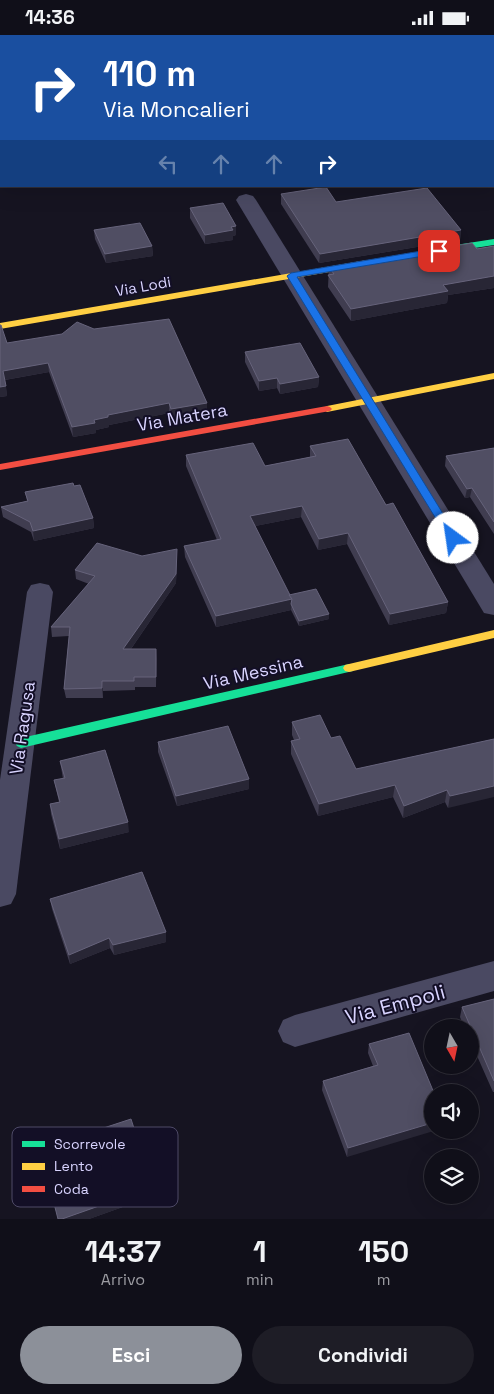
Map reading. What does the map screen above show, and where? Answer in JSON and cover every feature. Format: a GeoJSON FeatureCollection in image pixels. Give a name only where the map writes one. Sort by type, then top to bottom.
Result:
{"type":"FeatureCollection","features":[{"type":"Feature","properties":{"kind":"street"},"geometry":{"type":"LineString","coordinates":[[246,200],[494,606]]}},
{"type":"Feature","properties":{"kind":"street"},"geometry":{"type":"LineString","coordinates":[[426,253],[494,242]]}},
{"type":"Feature","properties":{"kind":"street","name":"Via Lodi"},"geometry":{"type":"LineString","coordinates":[[0,326],[378,261]]}},
{"type":"Feature","properties":{"kind":"street","name":"Via Matera"},"geometry":{"type":"LineString","coordinates":[[0,467],[370,402],[494,376]]}},
{"type":"Feature","properties":{"kind":"street","name":"Via Ragusa"},"geometry":{"type":"LineString","coordinates":[[0,894],[40,593]]}},
{"type":"Feature","properties":{"kind":"street","name":"Via Messina"},"geometry":{"type":"LineString","coordinates":[[21,743],[494,634]]}},
{"type":"Feature","properties":{"kind":"street","name":"Via Empoli"},"geometry":{"type":"LineString","coordinates":[[295,1031],[494,976]]}},
{"type":"Feature","properties":{"kind":"building"},"geometry":{"type":"Polygon","coordinates":[[[326,187],[336,202],[427,188],[461,230],[320,254],[281,194],[326,187]]]}},
{"type":"Feature","properties":{"kind":"building"},"geometry":{"type":"Polygon","coordinates":[[[223,203],[236,226],[231,227],[233,230],[205,235],[190,208],[223,203]]]}},
{"type":"Feature","properties":{"kind":"building"},"geometry":{"type":"Polygon","coordinates":[[[140,223],[152,246],[105,254],[94,230],[140,223]]]}},
{"type":"Feature","properties":{"kind":"building"},"geometry":{"type":"Polygon","coordinates":[[[472,243],[477,249],[494,246],[494,276],[443,285],[448,291],[351,309],[328,275],[334,274],[329,267],[472,243]]]}},
{"type":"Feature","properties":{"kind":"building"},"geometry":{"type":"Polygon","coordinates":[[[169,319],[207,403],[171,409],[169,403],[108,415],[108,417],[94,420],[95,423],[72,427],[48,363],[3,371],[6,386],[0,387],[0,325],[7,343],[62,334],[77,322],[94,329],[169,319]]]}},
{"type":"Feature","properties":{"kind":"building"},"geometry":{"type":"Polygon","coordinates":[[[300,343],[319,377],[280,384],[277,378],[259,381],[245,352],[300,343]]]}},
{"type":"Feature","properties":{"kind":"building"},"geometry":{"type":"Polygon","coordinates":[[[348,439],[386,505],[393,503],[448,602],[390,614],[348,533],[319,539],[302,506],[250,516],[292,599],[216,616],[184,546],[221,539],[186,455],[253,443],[265,466],[316,456],[310,446],[348,439]]]}},
{"type":"Feature","properties":{"kind":"building"},"geometry":{"type":"Polygon","coordinates":[[[494,448],[494,522],[472,488],[467,489],[446,456],[494,448]]]}},
{"type":"Feature","properties":{"kind":"building"},"geometry":{"type":"Polygon","coordinates":[[[73,483],[74,486],[80,485],[93,518],[33,531],[30,522],[1,507],[28,501],[25,492],[73,483]]]}},
{"type":"Feature","properties":{"kind":"building"},"geometry":{"type":"Polygon","coordinates":[[[97,543],[142,556],[177,549],[176,574],[123,649],[156,649],[156,677],[134,677],[134,681],[102,681],[102,688],[64,689],[70,627],[51,627],[95,576],[75,570],[97,543]]]}},
{"type":"Feature","properties":{"kind":"building"},"geometry":{"type":"Polygon","coordinates":[[[316,589],[329,614],[299,621],[289,595],[316,589]]]}},
{"type":"Feature","properties":{"kind":"building"},"geometry":{"type":"Polygon","coordinates":[[[320,715],[331,738],[340,736],[356,769],[494,739],[494,786],[450,796],[447,790],[404,806],[395,785],[319,804],[291,741],[300,739],[292,722],[320,715]]]}},
{"type":"Feature","properties":{"kind":"building"},"geometry":{"type":"Polygon","coordinates":[[[228,726],[249,779],[176,796],[158,742],[228,726]]]}},
{"type":"Feature","properties":{"kind":"building"},"geometry":{"type":"Polygon","coordinates":[[[105,750],[128,822],[59,839],[50,804],[60,802],[54,780],[65,778],[60,761],[105,750]]]}},
{"type":"Feature","properties":{"kind":"building"},"geometry":{"type":"Polygon","coordinates":[[[142,872],[166,932],[113,945],[109,938],[69,955],[50,899],[142,872]]]}},
{"type":"Feature","properties":{"kind":"building"},"geometry":{"type":"Polygon","coordinates":[[[494,999],[494,1081],[479,1046],[479,1019],[467,1019],[462,1007],[494,999]]]}},
{"type":"Feature","properties":{"kind":"building"},"geometry":{"type":"Polygon","coordinates":[[[409,1033],[424,1069],[424,1074],[426,1074],[430,1084],[424,1084],[424,1125],[348,1148],[323,1081],[378,1065],[369,1044],[409,1033]]]}},
{"type":"Feature","properties":{"kind":"building"},"geometry":{"type":"Polygon","coordinates":[[[131,1119],[134,1127],[107,1127],[131,1119]]]}},
{"type":"Feature","properties":{"kind":"building"},"geometry":{"type":"Polygon","coordinates":[[[55,1207],[96,1207],[62,1219],[58,1219],[55,1207]]]}},
{"type":"Feature","properties":{"kind":"traffic: fast"},"geometry":{"type":"LineString","coordinates":[[436,251],[494,242]]}},
{"type":"Feature","properties":{"kind":"traffic: fast"},"geometry":{"type":"LineString","coordinates":[[21,743],[349,668]]}},
{"type":"Feature","properties":{"kind":"traffic: slow"},"geometry":{"type":"LineString","coordinates":[[0,326],[367,263]]}},
{"type":"Feature","properties":{"kind":"traffic: slow"},"geometry":{"type":"LineString","coordinates":[[327,409],[494,376]]}},
{"type":"Feature","properties":{"kind":"traffic: slow"},"geometry":{"type":"LineString","coordinates":[[349,668],[494,634]]}},
{"type":"Feature","properties":{"kind":"traffic: jam"},"geometry":{"type":"LineString","coordinates":[[0,467],[327,409]]}},
{"type":"Feature","properties":{"kind":"route"},"geometry":{"type":"LineString","coordinates":[[439,251],[291,276],[453,538]]}}]}
